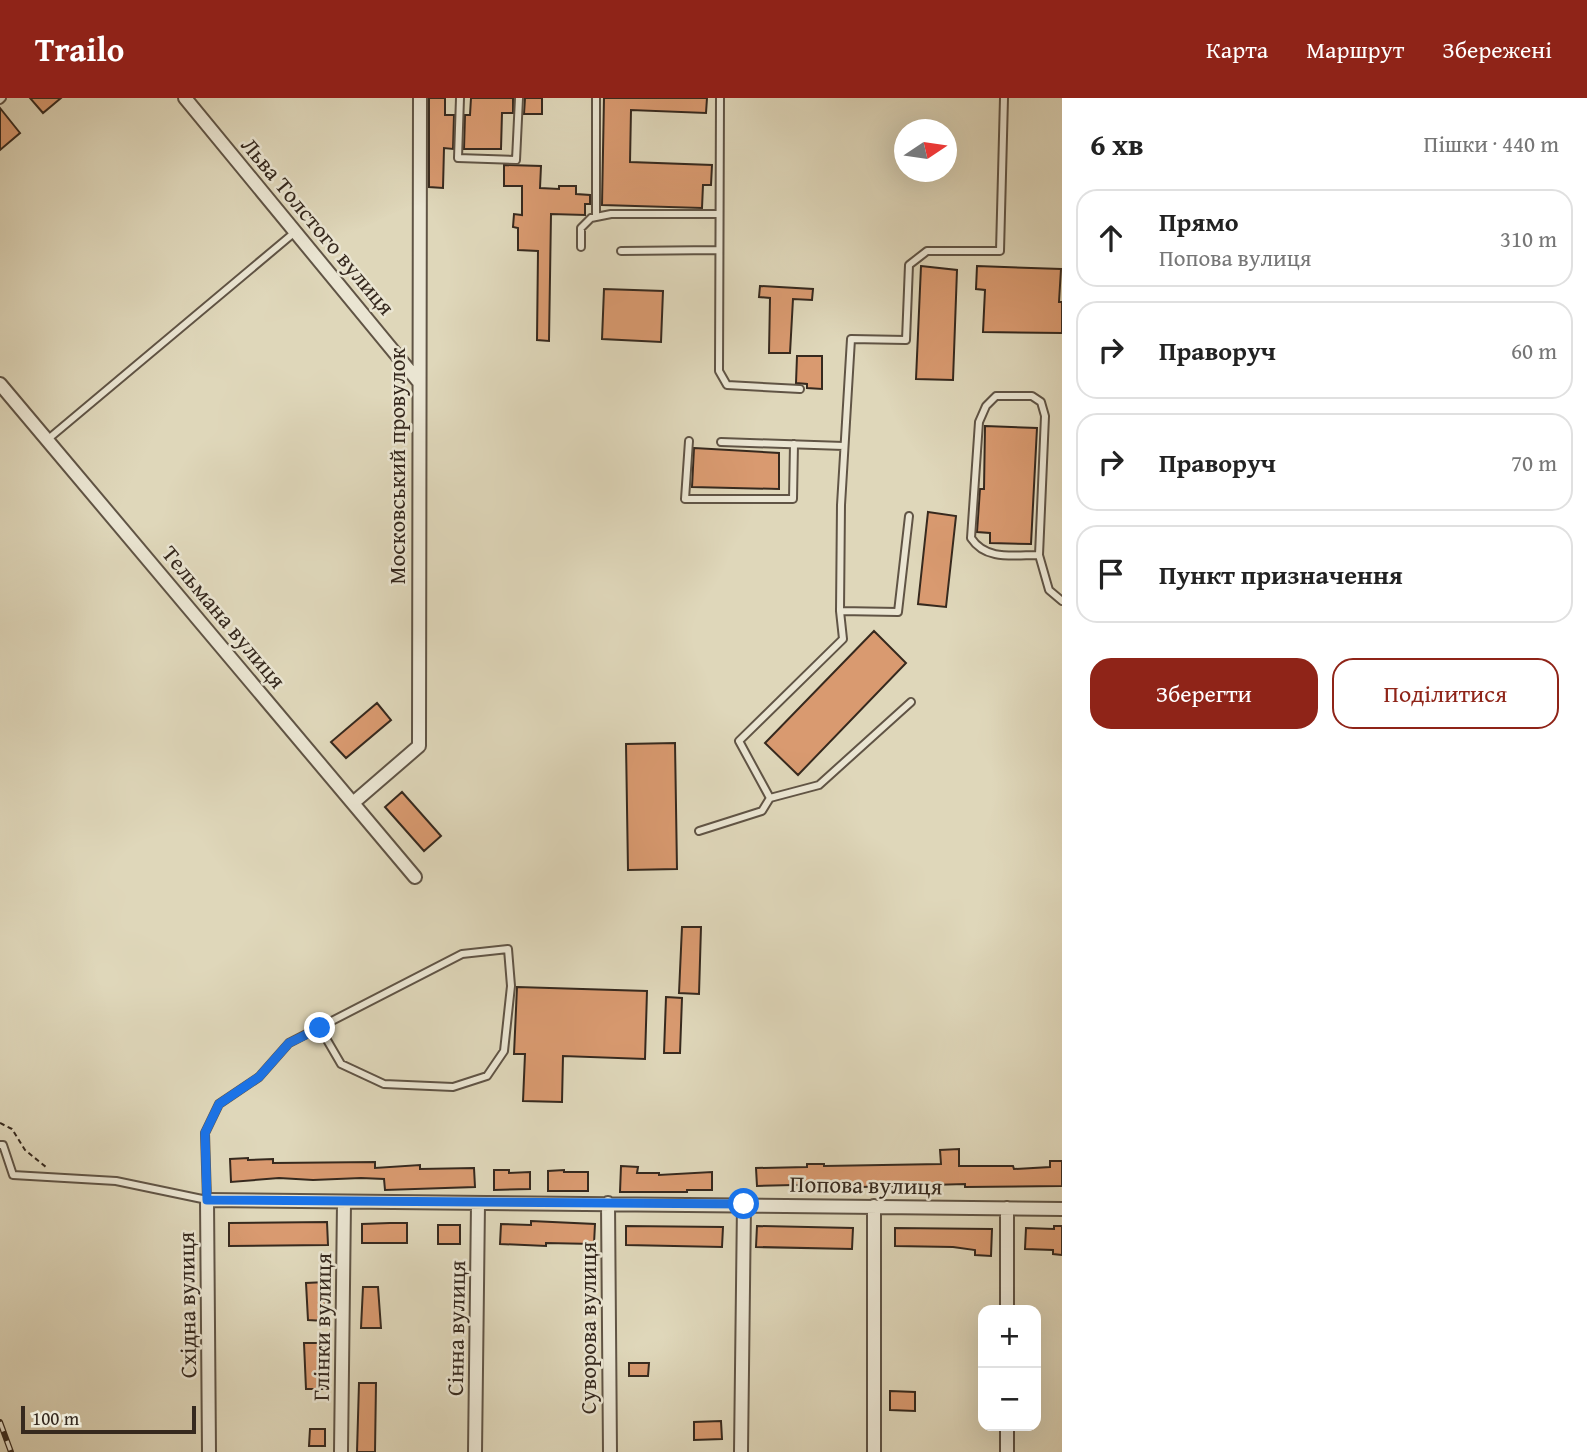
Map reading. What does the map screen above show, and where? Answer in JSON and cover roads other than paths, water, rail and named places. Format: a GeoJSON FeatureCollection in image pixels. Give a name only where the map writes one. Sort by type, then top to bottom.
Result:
{"type":"FeatureCollection","features":[{"type":"Feature","properties":{"kind":"street","name":"Льва Толстого вулиця"},"geometry":{"type":"LineString","coordinates":[[185,98],[418,380]]}},
{"type":"Feature","properties":{"kind":"street","name":"Московський провулок"},"geometry":{"type":"LineString","coordinates":[[353,803],[419,746],[420,98]]}},
{"type":"Feature","properties":{"kind":"street","name":"Тельмана вулиця"},"geometry":{"type":"LineString","coordinates":[[0,384],[415,877]]}},
{"type":"Feature","properties":{"kind":"street","name":"Попова вулиця"},"geometry":{"type":"LineString","coordinates":[[207,1200],[1062,1209]]}},
{"type":"Feature","properties":{"kind":"street","name":"Східна вулиця"},"geometry":{"type":"LineString","coordinates":[[207,1200],[209,1452]]}},
{"type":"Feature","properties":{"kind":"street","name":"Глінки вулиця"},"geometry":{"type":"LineString","coordinates":[[341,1452],[344,1203]]}},
{"type":"Feature","properties":{"kind":"street","name":"Суворова вулиця"},"geometry":{"type":"LineString","coordinates":[[608,1203],[610,1452]]}},
{"type":"Feature","properties":{"kind":"street","name":"Сінна вулиця"},"geometry":{"type":"LineString","coordinates":[[475,1452],[478,1204]]}},
{"type":"Feature","properties":{"kind":"street"},"geometry":{"type":"LineString","coordinates":[[741,1452],[744,1204]]}},
{"type":"Feature","properties":{"kind":"street"},"geometry":{"type":"LineString","coordinates":[[874,1206],[874,1452]]}},
{"type":"Feature","properties":{"kind":"street"},"geometry":{"type":"LineString","coordinates":[[1007,1208],[1007,1305]]}},
{"type":"Feature","properties":{"kind":"street"},"geometry":{"type":"LineString","coordinates":[[1007,1431],[1007,1452]]}},
{"type":"Feature","properties":{"kind":"lane"},"geometry":{"type":"LineString","coordinates":[[460,98],[458,158],[516,160],[519,98]]}},
{"type":"Feature","properties":{"kind":"lane"},"geometry":{"type":"LineString","coordinates":[[596,98],[596,217]]}},
{"type":"Feature","properties":{"kind":"lane"},"geometry":{"type":"LineString","coordinates":[[720,98],[719,371],[727,385],[800,389]]}},
{"type":"Feature","properties":{"kind":"lane"},"geometry":{"type":"LineString","coordinates":[[770,798],[739,741],[843,639],[840,611],[844,446],[851,339],[906,340],[909,265],[927,251],[1000,251],[1004,98]]}},
{"type":"Feature","properties":{"kind":"lane"},"geometry":{"type":"LineString","coordinates":[[581,247],[581,228],[591,218],[611,214],[718,214]]}},
{"type":"Feature","properties":{"kind":"lane"},"geometry":{"type":"LineString","coordinates":[[47,440],[295,232]]}},
{"type":"Feature","properties":{"kind":"lane"},"geometry":{"type":"LineString","coordinates":[[621,251],[718,250]]}},
{"type":"Feature","properties":{"kind":"lane"},"geometry":{"type":"LineString","coordinates":[[1040,555],[991,554],[978,549],[971,538],[979,422],[986,406],[996,396],[1032,396],[1041,402],[1045,416],[1040,555],[1049,590],[1062,601]]}},
{"type":"Feature","properties":{"kind":"lane"},"geometry":{"type":"LineString","coordinates":[[689,440],[685,499],[793,499],[794,444]]}},
{"type":"Feature","properties":{"kind":"lane"},"geometry":{"type":"LineString","coordinates":[[721,442],[844,446]]}},
{"type":"Feature","properties":{"kind":"lane"},"geometry":{"type":"LineString","coordinates":[[840,611],[898,612],[909,516]]}},
{"type":"Feature","properties":{"kind":"lane"},"geometry":{"type":"LineString","coordinates":[[699,831],[762,811],[770,798],[819,785],[911,702]]}},
{"type":"Feature","properties":{"kind":"lane"},"geometry":{"type":"LineString","coordinates":[[0,1145],[3,1146],[13,1175],[116,1181],[207,1200],[205,1133],[219,1104],[259,1077],[289,1043],[462,954],[508,949],[511,986],[504,1051],[487,1076],[453,1087],[384,1084],[341,1064],[320,1028]]}},
{"type":"Feature","properties":{"kind":"railway"},"geometry":{"type":"LineString","coordinates":[[0,1422],[11,1452]]}}]}
